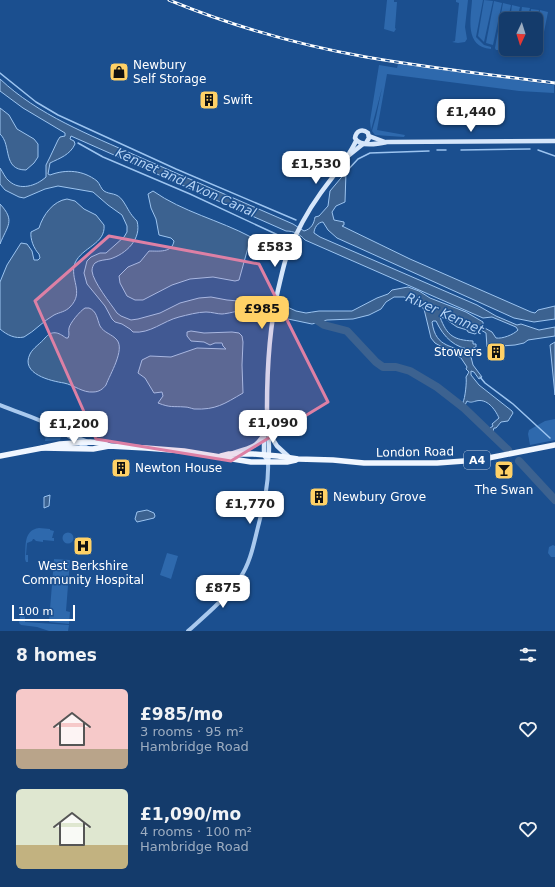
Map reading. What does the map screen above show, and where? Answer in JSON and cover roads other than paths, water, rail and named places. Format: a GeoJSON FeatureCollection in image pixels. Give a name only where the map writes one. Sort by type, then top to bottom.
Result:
{"type":"FeatureCollection","features":[{"type":"Feature","properties":{"kind":"main road"},"geometry":{"type":"LineString","coordinates":[[268,462],[267,432],[269,344],[272,318],[282,273],[294,240],[319,195],[348,156],[356,141],[356,134],[361,130],[367,132],[369,136],[386,142]]}},
{"type":"Feature","properties":{"kind":"main road"},"geometry":{"type":"LineString","coordinates":[[348,156],[365,144],[369,136]]}},
{"type":"Feature","properties":{"kind":"main road"},"geometry":{"type":"LineString","coordinates":[[356,141],[365,144],[380,144],[386,142],[555,140]]}},
{"type":"Feature","properties":{"kind":"main road"},"geometry":{"type":"LineString","coordinates":[[229,454],[252,447],[259,442],[267,432]]}},
{"type":"Feature","properties":{"kind":"main road"},"geometry":{"type":"LineString","coordinates":[[267,432],[277,446],[290,458]]}},
{"type":"Feature","properties":{"kind":"main road","name":"London Road"},"geometry":{"type":"LineString","coordinates":[[0,456],[60,444],[90,442],[103,443],[109,446]]}},
{"type":"Feature","properties":{"kind":"main road","name":"London Road"},"geometry":{"type":"LineString","coordinates":[[221,456],[229,454],[267,455],[298,459],[364,463],[449,463],[490,458],[555,445]]}},
{"type":"Feature","properties":{"kind":"main road","name":"London Road"},"geometry":{"type":"LineString","coordinates":[[42,448],[90,449],[109,446],[168,449],[221,456],[251,462],[287,462],[298,459]]}},
{"type":"Feature","properties":{"kind":"street"},"geometry":{"type":"LineString","coordinates":[[0,405],[90,442]]}},
{"type":"Feature","properties":{"kind":"street"},"geometry":{"type":"LineString","coordinates":[[63,432],[77,443],[90,449]]}},
{"type":"Feature","properties":{"kind":"street"},"geometry":{"type":"LineString","coordinates":[[60,444],[64,439],[63,432]]}},
{"type":"Feature","properties":{"kind":"street"},"geometry":{"type":"LineString","coordinates":[[188,631],[230,590],[239,580],[246,568],[264,500],[268,480],[268,462]]}},
{"type":"Feature","properties":{"kind":"water"},"geometry":{"type":"Polygon","coordinates":[[[0,79],[31,103],[65,123],[293,224],[304,231],[310,228],[315,217],[319,216],[328,206],[330,191],[346,172],[345,202],[336,206],[332,212],[334,220],[344,222],[344,225],[342,226],[410,259],[531,312],[535,313],[538,310],[555,306],[555,319],[534,322],[514,318],[337,238],[328,230],[323,222],[319,223],[314,233],[320,237],[477,305],[496,316],[517,325],[521,324],[539,330],[555,327],[555,336],[528,340],[524,343],[515,345],[487,347],[486,333],[481,330],[475,334],[468,332],[467,330],[457,327],[440,317],[445,329],[452,336],[461,340],[473,341],[473,344],[476,344],[476,347],[473,348],[473,350],[455,344],[446,337],[436,321],[432,322],[434,331],[441,342],[471,357],[473,365],[482,377],[479,379],[474,372],[471,371],[471,375],[479,385],[512,411],[513,413],[508,421],[501,422],[496,428],[494,428],[493,431],[490,428],[499,418],[490,405],[480,400],[472,402],[467,401],[465,405],[463,402],[466,390],[466,377],[469,372],[466,369],[467,367],[461,358],[435,343],[431,338],[424,309],[404,297],[394,297],[386,302],[381,309],[369,315],[353,319],[327,320],[312,324],[264,314],[254,310],[243,310],[222,314],[203,312],[173,319],[145,331],[133,332],[112,319],[105,306],[87,284],[84,273],[87,261],[91,257],[100,253],[106,253],[124,237],[127,232],[127,226],[122,215],[93,192],[58,186],[45,189],[24,198],[5,190],[0,184],[0,168],[9,181],[18,186],[23,187],[38,183],[46,177],[46,165],[58,140],[60,137],[65,136],[65,133],[23,108],[0,91],[0,79]],[[71,136],[70,139],[74,141],[75,144],[73,148],[64,156],[50,163],[48,174],[50,175],[68,171],[92,177],[104,191],[121,198],[137,221],[138,228],[135,240],[127,250],[116,257],[95,263],[92,270],[95,281],[117,313],[131,320],[160,313],[180,303],[199,298],[211,297],[227,300],[283,305],[296,311],[306,313],[319,311],[352,311],[388,294],[392,290],[408,287],[419,291],[430,298],[466,312],[483,322],[483,327],[492,332],[496,338],[513,334],[518,330],[516,327],[492,317],[483,318],[305,240],[297,233],[286,231],[71,136]]]}},
{"type":"Feature","properties":{"kind":"water"},"geometry":{"type":"Polygon","coordinates":[[[0,108],[9,115],[17,129],[34,139],[38,144],[38,157],[26,170],[18,169],[10,162],[6,144],[0,134],[0,108]]]}},
{"type":"Feature","properties":{"kind":"water"},"geometry":{"type":"Polygon","coordinates":[[[153,191],[176,205],[251,237],[239,280],[235,281],[213,277],[190,279],[172,285],[143,300],[135,300],[127,296],[120,283],[119,276],[128,267],[140,262],[149,251],[161,251],[171,248],[174,241],[171,238],[159,235],[156,219],[151,208],[148,194],[153,191]]]}},
{"type":"Feature","properties":{"kind":"water"},"geometry":{"type":"Polygon","coordinates":[[[67,199],[75,201],[84,209],[96,215],[104,225],[104,231],[98,241],[83,253],[75,263],[74,275],[77,291],[74,301],[70,307],[50,317],[24,337],[11,336],[0,329],[0,282],[7,265],[21,243],[27,244],[32,251],[34,260],[38,260],[40,258],[33,244],[31,232],[39,228],[49,209],[62,200],[67,199]]]}},
{"type":"Feature","properties":{"kind":"water"},"geometry":{"type":"Polygon","coordinates":[[[0,204],[8,215],[9,224],[0,244],[0,204]]]}},
{"type":"Feature","properties":{"kind":"water"},"geometry":{"type":"Polygon","coordinates":[[[85,308],[92,309],[94,311],[100,326],[115,338],[119,344],[118,356],[106,385],[101,390],[95,392],[89,392],[38,375],[29,367],[28,361],[33,350],[48,335],[58,333],[68,338],[71,323],[85,308]]]}},
{"type":"Feature","properties":{"kind":"water"},"geometry":{"type":"Polygon","coordinates":[[[191,331],[204,333],[232,332],[239,333],[242,336],[243,393],[225,403],[202,409],[169,406],[158,403],[163,396],[162,392],[154,393],[145,378],[138,373],[142,360],[150,356],[171,357],[197,348],[226,349],[222,343],[210,345],[204,342],[191,341],[187,336],[187,332],[191,331]]]}},
{"type":"Feature","properties":{"kind":"water"},"geometry":{"type":"Polygon","coordinates":[[[555,342],[555,395],[550,345],[555,342]]]}},
{"type":"Feature","properties":{"kind":"water"},"geometry":{"type":"Polygon","coordinates":[[[50,495],[49,506],[44,508],[44,497],[50,495]]]}},
{"type":"Feature","properties":{"kind":"water"},"geometry":{"type":"Polygon","coordinates":[[[147,510],[154,513],[154,518],[137,522],[135,519],[137,512],[147,510]]]}},
{"type":"Feature","properties":{"kind":"waterway","name":"Kennet and Avon Canal"},"geometry":{"type":"LineString","coordinates":[[0,73],[36,102],[58,115],[176,169],[296,220]]}},
{"type":"Feature","properties":{"kind":"waterway","name":"Kennet and Avon Canal"},"geometry":{"type":"LineString","coordinates":[[78,143],[103,157],[190,194],[278,235]]}},
{"type":"Feature","properties":{"kind":"waterway"},"geometry":{"type":"LineString","coordinates":[[461,150],[530,149]]}},
{"type":"Feature","properties":{"kind":"waterway"},"geometry":{"type":"LineString","coordinates":[[437,150],[446,150]]}},
{"type":"Feature","properties":{"kind":"waterway"},"geometry":{"type":"LineString","coordinates":[[538,150],[555,156]]}},
{"type":"Feature","properties":{"kind":"waterway"},"geometry":{"type":"LineString","coordinates":[[345,173],[358,159],[370,153],[429,151]]}},
{"type":"Feature","properties":{"kind":"waterway"},"geometry":{"type":"LineString","coordinates":[[312,317],[324,325],[347,331],[376,362],[383,367],[396,367],[410,371],[437,387],[464,408],[508,450]]}},
{"type":"Feature","properties":{"kind":"waterway"},"geometry":{"type":"LineString","coordinates":[[480,377],[485,383],[513,404],[550,438]]}},
{"type":"Feature","properties":{"kind":"waterway"},"geometry":{"type":"LineString","coordinates":[[519,461],[555,500]]}},
{"type":"Feature","properties":{"kind":"railway"},"geometry":{"type":"LineString","coordinates":[[169,0],[266,34],[316,47],[413,65],[555,83]]}},
{"type":"Feature","properties":{"kind":"place","name":"Newbury Self Storage"},"geometry":{"type":"Point","coordinates":[119,72]}},
{"type":"Feature","properties":{"kind":"place","name":"Swift"},"geometry":{"type":"Point","coordinates":[209,100]}},
{"type":"Feature","properties":{"kind":"place","name":"Stowers"},"geometry":{"type":"Point","coordinates":[496,352]}},
{"type":"Feature","properties":{"kind":"place","name":"Newton House"},"geometry":{"type":"Point","coordinates":[121,468]}},
{"type":"Feature","properties":{"kind":"place","name":"The Swan"},"geometry":{"type":"Point","coordinates":[504,470]}},
{"type":"Feature","properties":{"kind":"place","name":"Newbury Grove"},"geometry":{"type":"Point","coordinates":[319,497]}},
{"type":"Feature","properties":{"kind":"place","name":"West Berkshire Community Hospital"},"geometry":{"type":"Point","coordinates":[83,546]}},
{"type":"Feature","properties":{"kind":"water label","name":"River Kennet"},"geometry":{"type":"Point","coordinates":[445,313]}}]}
